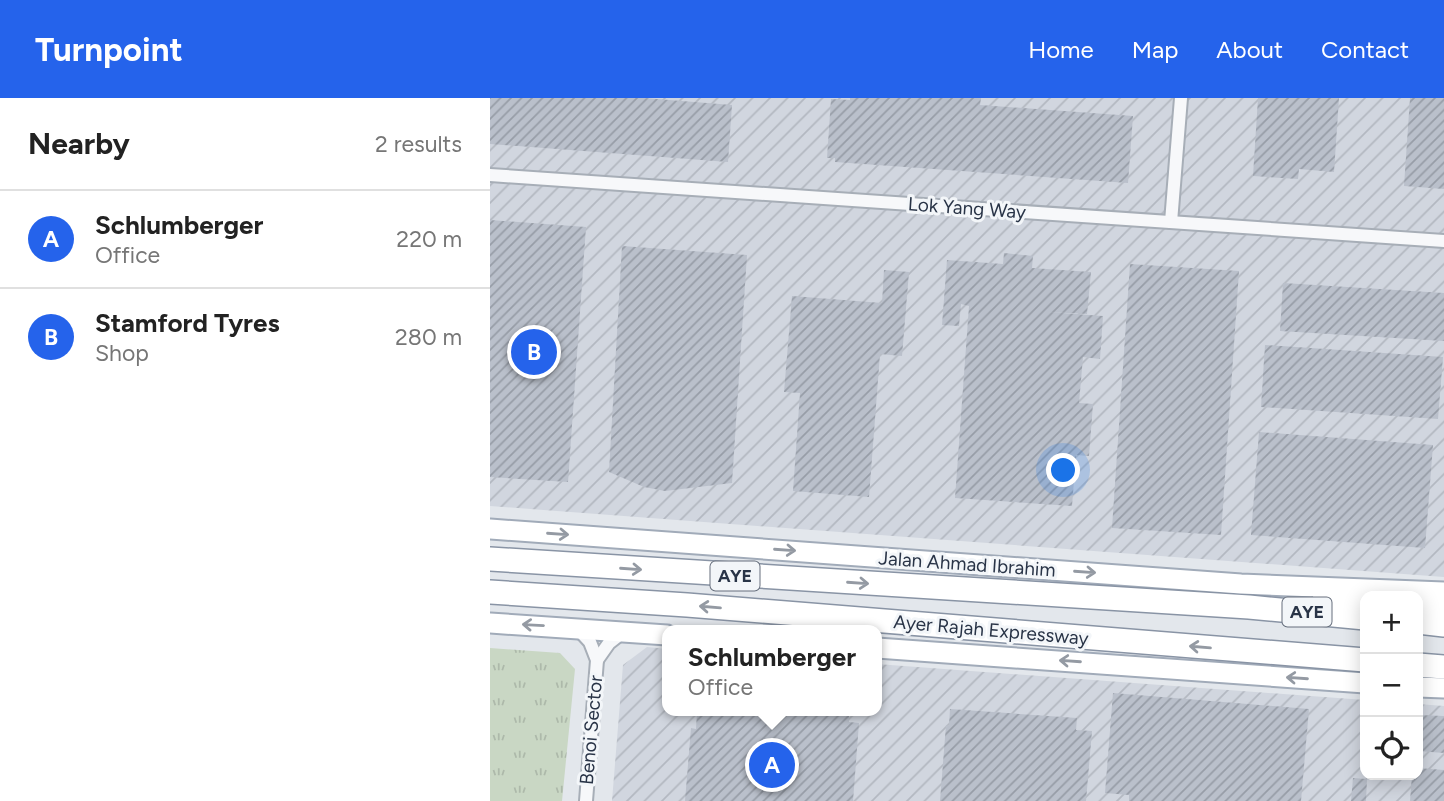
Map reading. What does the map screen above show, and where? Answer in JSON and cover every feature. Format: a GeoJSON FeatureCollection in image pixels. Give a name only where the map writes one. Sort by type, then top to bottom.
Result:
{"type":"FeatureCollection","features":[{"type":"Feature","properties":{"kind":"highway","name":"Ayer Rajah Expressway"},"geometry":{"type":"LineString","coordinates":[[490,559],[1249,607],[1360,618]]}},
{"type":"Feature","properties":{"kind":"highway","name":"Ayer Rajah Expressway"},"geometry":{"type":"LineString","coordinates":[[490,592],[687,605],[1360,660]]}},
{"type":"Feature","properties":{"kind":"highway"},"geometry":{"type":"LineString","coordinates":[[1249,607],[1267,600],[1360,601]]}},
{"type":"Feature","properties":{"kind":"highway"},"geometry":{"type":"LineString","coordinates":[[1423,602],[1444,603]]}},
{"type":"Feature","properties":{"kind":"highway"},"geometry":{"type":"LineString","coordinates":[[1423,623],[1444,625]]}},
{"type":"Feature","properties":{"kind":"highway"},"geometry":{"type":"LineString","coordinates":[[1423,665],[1444,667]]}},
{"type":"Feature","properties":{"kind":"main road","name":"Jalan Ahmad Ibrahim"},"geometry":{"type":"LineString","coordinates":[[490,528],[1241,584],[1444,592]]}},
{"type":"Feature","properties":{"kind":"main road"},"geometry":{"type":"LineString","coordinates":[[490,623],[662,635]]}},
{"type":"Feature","properties":{"kind":"main road"},"geometry":{"type":"LineString","coordinates":[[882,648],[1360,683]]}},
{"type":"Feature","properties":{"kind":"main road"},"geometry":{"type":"LineString","coordinates":[[1423,687],[1444,688]]}},
{"type":"Feature","properties":{"kind":"street"},"geometry":{"type":"LineString","coordinates":[[1171,222],[1181,98]]}},
{"type":"Feature","properties":{"kind":"street","name":"Lok Yang Way"},"geometry":{"type":"LineString","coordinates":[[490,175],[1444,241]]}},
{"type":"Feature","properties":{"kind":"street","name":"Benoi Sector"},"geometry":{"type":"LineString","coordinates":[[576,628],[590,642],[597,660],[586,801]]}},
{"type":"Feature","properties":{"kind":"street","name":"Benoi Sector"},"geometry":{"type":"LineString","coordinates":[[597,660],[608,643],[623,632]]}},
{"type":"Feature","properties":{"kind":"shaded area"},"geometry":{"type":"Polygon","coordinates":[[[490,98],[1444,98],[1444,577],[490,506],[490,98]]]}},
{"type":"Feature","properties":{"kind":"shaded area"},"geometry":{"type":"Polygon","coordinates":[[[647,647],[662,648],[662,716],[882,716],[882,664],[1360,700],[1360,780],[1423,780],[1423,704],[1444,706],[1444,801],[612,801],[623,665],[647,647]]]}},
{"type":"Feature","properties":{"kind":"green space"},"geometry":{"type":"Polygon","coordinates":[[[490,648],[560,653],[575,669],[562,801],[490,801],[490,648]]]}},
{"type":"Feature","properties":{"kind":"building"},"geometry":{"type":"Polygon","coordinates":[[[490,98],[644,98],[732,105],[728,162],[490,144],[490,98]]]}},
{"type":"Feature","properties":{"kind":"building"},"geometry":{"type":"Polygon","coordinates":[[[981,98],[980,105],[1133,116],[1128,183],[835,162],[835,158],[827,158],[831,99],[981,98]]]}},
{"type":"Feature","properties":{"kind":"building"},"geometry":{"type":"Polygon","coordinates":[[[1258,98],[1339,98],[1334,172],[1299,169],[1298,179],[1253,176],[1258,98]]]}},
{"type":"Feature","properties":{"kind":"building"},"geometry":{"type":"Polygon","coordinates":[[[1410,98],[1444,98],[1444,189],[1404,186],[1410,98]]]}},
{"type":"Feature","properties":{"kind":"building"},"geometry":{"type":"Polygon","coordinates":[[[490,220],[586,227],[568,482],[490,477],[490,220]]]}},
{"type":"Feature","properties":{"kind":"building"},"geometry":{"type":"Polygon","coordinates":[[[622,246],[747,255],[732,483],[665,491],[644,487],[609,472],[622,246]]]}},
{"type":"Feature","properties":{"kind":"building"},"geometry":{"type":"Polygon","coordinates":[[[1004,253],[1033,256],[1032,268],[1091,272],[1087,314],[1048,312],[1103,316],[1100,359],[1083,357],[1079,403],[1093,404],[1089,456],[1076,455],[1072,506],[955,498],[969,306],[961,304],[959,326],[942,325],[947,260],[1003,264],[1004,253]]]}},
{"type":"Feature","properties":{"kind":"building"},"geometry":{"type":"Polygon","coordinates":[[[1130,264],[1239,271],[1221,535],[1112,528],[1130,264]]]}},
{"type":"Feature","properties":{"kind":"building"},"geometry":{"type":"Polygon","coordinates":[[[884,270],[909,272],[902,356],[880,354],[869,497],[793,491],[800,393],[784,392],[792,296],[882,303],[884,270]]]}},
{"type":"Feature","properties":{"kind":"building"},"geometry":{"type":"Polygon","coordinates":[[[1283,283],[1444,293],[1444,341],[1280,331],[1283,283]]]}},
{"type":"Feature","properties":{"kind":"building"},"geometry":{"type":"Polygon","coordinates":[[[1265,345],[1443,357],[1438,419],[1261,407],[1265,345]]]}},
{"type":"Feature","properties":{"kind":"building"},"geometry":{"type":"Polygon","coordinates":[[[1259,432],[1433,445],[1425,548],[1251,535],[1259,432]]]}},
{"type":"Feature","properties":{"kind":"building"},"geometry":{"type":"Polygon","coordinates":[[[1113,693],[1309,709],[1301,801],[1129,801],[1129,795],[1105,793],[1113,693]]]}},
{"type":"Feature","properties":{"kind":"building"},"geometry":{"type":"Polygon","coordinates":[[[950,709],[1077,718],[1076,730],[1092,731],[1086,801],[940,801],[946,725],[949,726],[950,709]]]}},
{"type":"Feature","properties":{"kind":"building"},"geometry":{"type":"Polygon","coordinates":[[[1423,715],[1444,716],[1444,753],[1423,751],[1423,715]]]}},
{"type":"Feature","properties":{"kind":"building"},"geometry":{"type":"Polygon","coordinates":[[[697,716],[849,716],[849,722],[859,723],[853,801],[685,801],[691,728],[696,729],[697,716]]]}},
{"type":"Feature","properties":{"kind":"building"},"geometry":{"type":"Polygon","coordinates":[[[1423,768],[1444,770],[1444,801],[1410,801],[1412,780],[1423,780],[1423,768]]]}},
{"type":"Feature","properties":{"kind":"building"},"geometry":{"type":"Polygon","coordinates":[[[1353,778],[1367,780],[1366,801],[1351,801],[1353,778]]]}},
{"type":"Feature","properties":{"kind":"place","name":"Stamford Tyres"},"geometry":{"type":"Point","coordinates":[534,352]}},
{"type":"Feature","properties":{"kind":"place","name":"Schlumberger"},"geometry":{"type":"Point","coordinates":[772,765]}}]}
